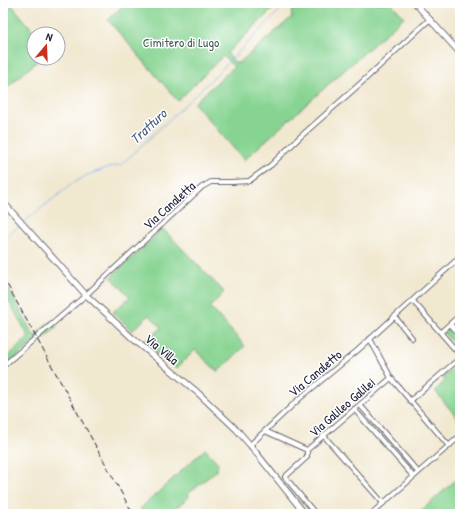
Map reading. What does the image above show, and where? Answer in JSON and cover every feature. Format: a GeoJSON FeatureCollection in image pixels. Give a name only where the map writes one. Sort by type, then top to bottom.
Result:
{"type":"FeatureCollection","features":[{"type":"Feature","properties":{"kind":"street"},"geometry":{"type":"LineString","coordinates":[[415,3],[460,53]]}},
{"type":"Feature","properties":{"kind":"street","name":"Via Canaletta"},"geometry":{"type":"LineString","coordinates":[[3,366],[86,295],[202,187],[211,182],[249,181],[271,165],[300,136],[361,83],[430,19]]}},
{"type":"Feature","properties":{"kind":"street","name":"Via Villa"},"geometry":{"type":"LineString","coordinates":[[3,202],[86,295],[131,337],[197,392],[237,430],[305,514]]}},
{"type":"Feature","properties":{"kind":"street","name":"Via Canaletto"},"geometry":{"type":"LineString","coordinates":[[250,445],[299,399],[358,350],[460,257]]}},
{"type":"Feature","properties":{"kind":"street"},"geometry":{"type":"LineString","coordinates":[[410,401],[460,357],[413,301]]}},
{"type":"Feature","properties":{"kind":"street"},"geometry":{"type":"LineString","coordinates":[[440,332],[460,315]]}},
{"type":"Feature","properties":{"kind":"street"},"geometry":{"type":"LineString","coordinates":[[395,317],[412,338]]}},
{"type":"Feature","properties":{"kind":"street"},"geometry":{"type":"LineString","coordinates":[[450,324],[460,335]]}},
{"type":"Feature","properties":{"kind":"street","name":"Via Galileo Galilei"},"geometry":{"type":"LineString","coordinates":[[265,431],[308,450],[391,378],[370,339]]}},
{"type":"Feature","properties":{"kind":"street"},"geometry":{"type":"LineString","coordinates":[[391,378],[448,446]]}},
{"type":"Feature","properties":{"kind":"street"},"geometry":{"type":"LineString","coordinates":[[360,405],[418,472]]}},
{"type":"Feature","properties":{"kind":"street"},"geometry":{"type":"LineString","coordinates":[[354,410],[413,476]]}},
{"type":"Feature","properties":{"kind":"street"},"geometry":{"type":"LineString","coordinates":[[324,436],[383,503]]}},
{"type":"Feature","properties":{"kind":"street"},"geometry":{"type":"LineString","coordinates":[[371,514],[460,436]]}},
{"type":"Feature","properties":{"kind":"street"},"geometry":{"type":"LineString","coordinates":[[308,450],[307,457],[285,476],[313,511],[309,514]]}},
{"type":"Feature","properties":{"kind":"green space"},"geometry":{"type":"Polygon","coordinates":[[[3,3],[10,3],[29,26],[26,26],[26,66],[32,66],[3,91],[3,3]]]}},
{"type":"Feature","properties":{"kind":"green space","name":"Cimitero di Lugo"},"geometry":{"type":"Polygon","coordinates":[[[126,3],[279,3],[227,53],[234,62],[239,63],[292,17],[291,11],[300,3],[391,3],[404,17],[244,160],[194,103],[234,67],[223,56],[178,101],[108,20],[126,3]]]}},
{"type":"Feature","properties":{"kind":"green space"},"geometry":{"type":"Polygon","coordinates":[[[163,229],[224,292],[210,307],[245,346],[218,372],[195,350],[176,369],[144,342],[162,328],[149,315],[132,331],[113,312],[130,297],[111,277],[163,229]]]}},
{"type":"Feature","properties":{"kind":"green space"},"geometry":{"type":"Polygon","coordinates":[[[3,279],[34,336],[50,322],[57,327],[44,338],[36,340],[11,362],[9,367],[3,373],[3,361],[29,337],[3,291],[3,279]]]}},
{"type":"Feature","properties":{"kind":"green space"},"geometry":{"type":"Polygon","coordinates":[[[450,325],[460,336],[460,351],[443,332],[450,325]]]}},
{"type":"Feature","properties":{"kind":"green space"},"geometry":{"type":"Polygon","coordinates":[[[460,363],[460,421],[435,391],[445,381],[443,377],[460,363]]]}},
{"type":"Feature","properties":{"kind":"green space"},"geometry":{"type":"Polygon","coordinates":[[[205,449],[218,463],[217,470],[188,494],[189,497],[168,514],[143,514],[140,509],[205,449]]]}},
{"type":"Feature","properties":{"kind":"green space"},"geometry":{"type":"Polygon","coordinates":[[[460,476],[460,514],[418,514],[460,476]]]}},
{"type":"Feature","properties":{"kind":"waterway","name":"Tratturo"},"geometry":{"type":"LineString","coordinates":[[24,222],[72,184],[87,175],[121,165],[210,81],[287,3]]}},
{"type":"Feature","properties":{"kind":"waterway","name":"Tratturo"},"geometry":{"type":"LineString","coordinates":[[3,238],[20,226]]}},
{"type":"Feature","properties":{"kind":"railway"},"geometry":{"type":"LineString","coordinates":[[3,277],[133,514]]}}]}
